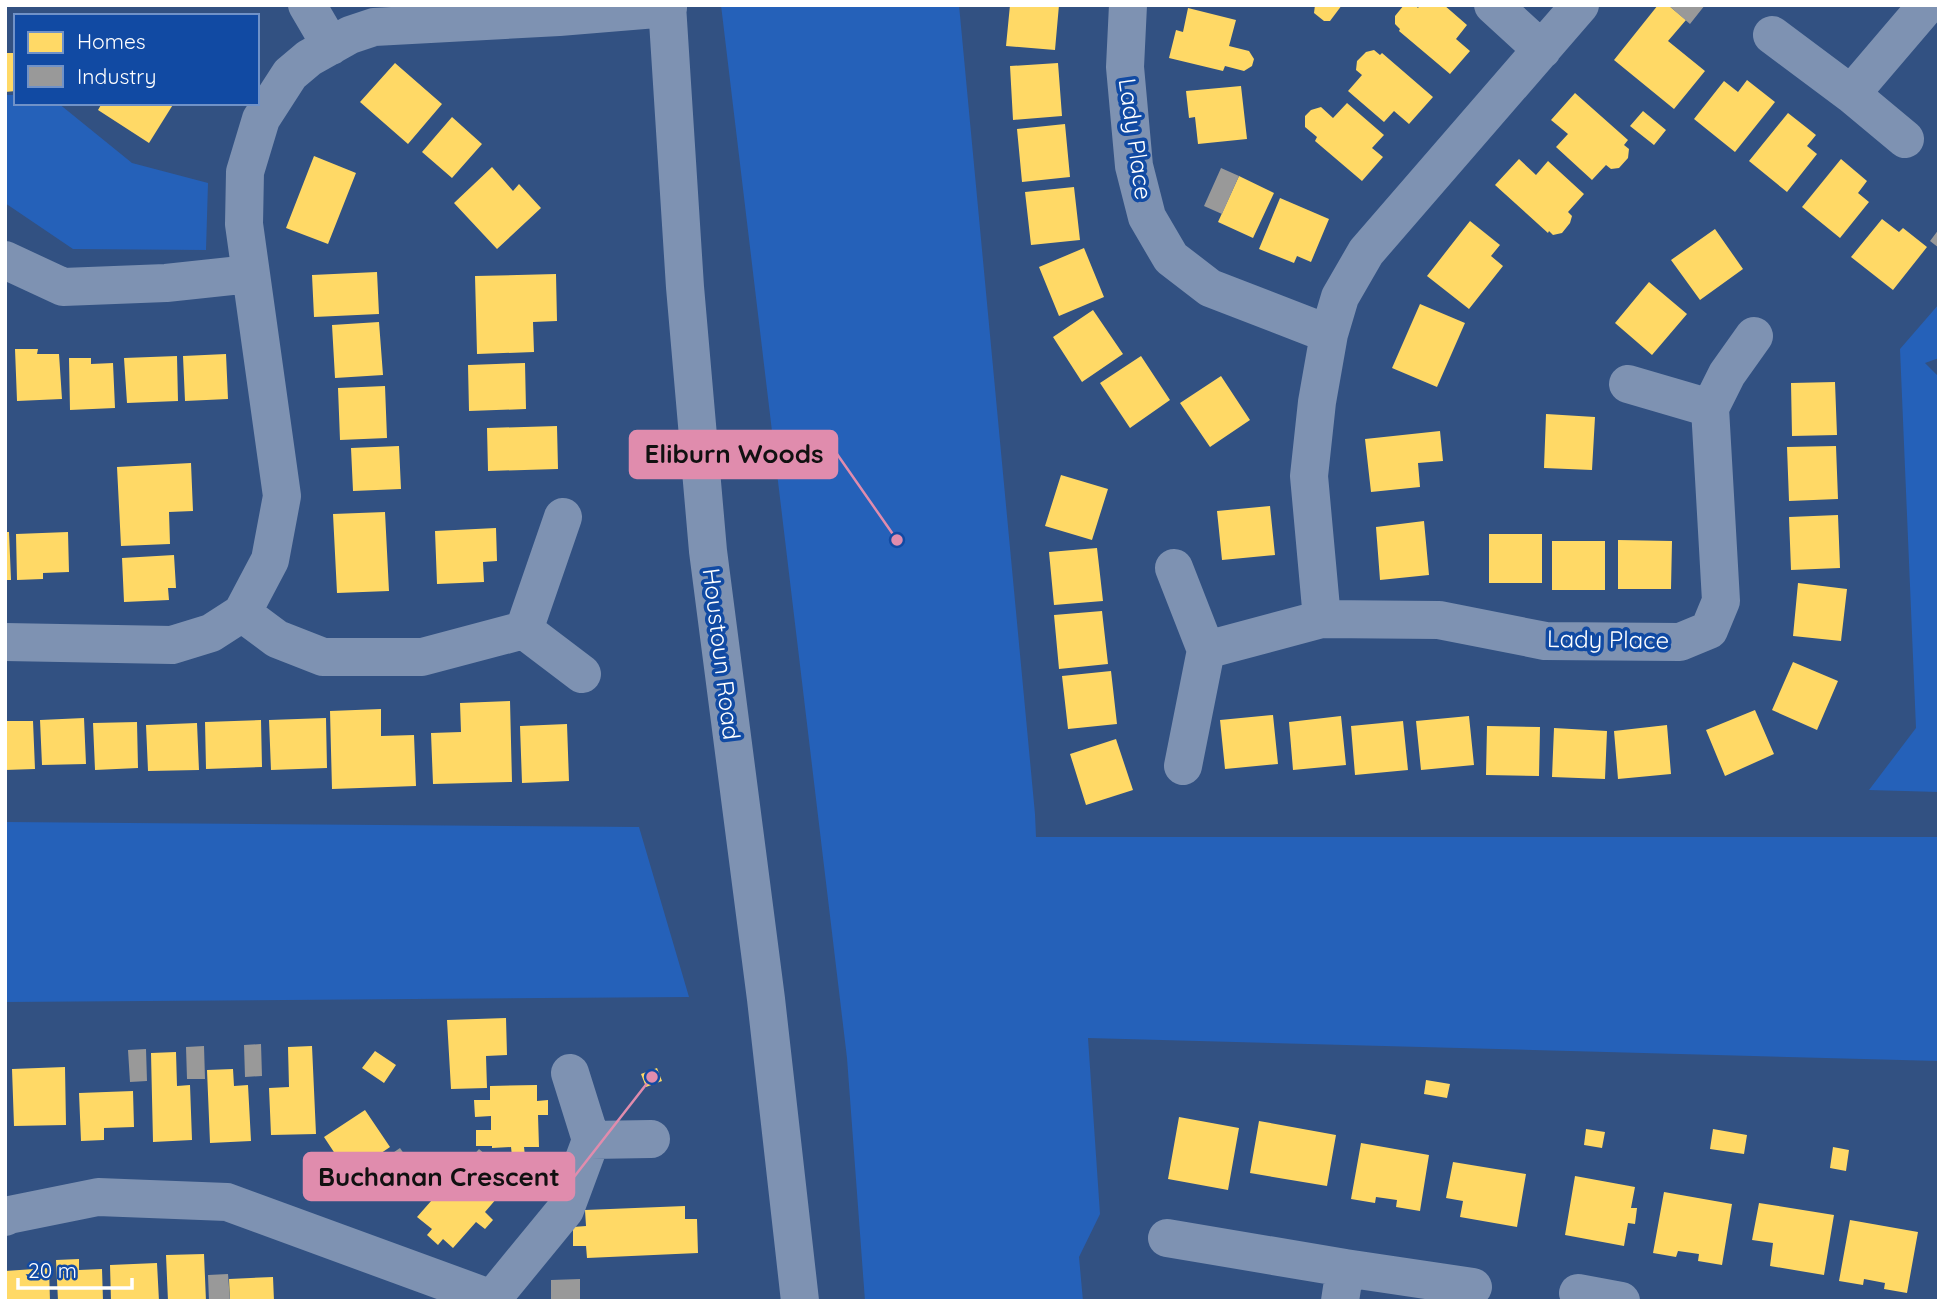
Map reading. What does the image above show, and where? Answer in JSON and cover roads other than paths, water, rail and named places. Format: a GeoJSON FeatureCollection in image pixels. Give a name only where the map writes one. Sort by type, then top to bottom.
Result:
{"type":"FeatureCollection","features":[{"type":"Feature","properties":{"kind":"street"},"geometry":{"type":"LineString","coordinates":[[307,5],[331,46]]}},
{"type":"Feature","properties":{"kind":"street","name":"Lady Place"},"geometry":{"type":"LineString","coordinates":[[1128,5],[1125,67],[1134,166],[1147,217],[1171,258],[1210,288],[1329,334]]}},
{"type":"Feature","properties":{"kind":"street"},"geometry":{"type":"LineString","coordinates":[[1493,5],[1542,50]]}},
{"type":"Feature","properties":{"kind":"street"},"geometry":{"type":"LineString","coordinates":[[1322,618],[1309,476],[1317,402],[1329,334],[1340,297],[1366,252],[1580,5]]}},
{"type":"Feature","properties":{"kind":"street"},"geometry":{"type":"LineString","coordinates":[[1851,94],[1927,5]]}},
{"type":"Feature","properties":{"kind":"street"},"geometry":{"type":"LineString","coordinates":[[5,642],[172,645],[211,633],[242,612],[270,560],[282,496],[244,224],[245,172],[261,119],[290,74],[309,58],[350,35],[374,27],[559,17],[667,7]]}},
{"type":"Feature","properties":{"kind":"street","name":"Houstoun Road"},"geometry":{"type":"LineString","coordinates":[[667,7],[685,287],[708,551],[766,999],[800,1301]]}},
{"type":"Feature","properties":{"kind":"street"},"geometry":{"type":"LineString","coordinates":[[1772,34],[1905,139]]}},
{"type":"Feature","properties":{"kind":"street"},"geometry":{"type":"LineString","coordinates":[[5,260],[63,287],[166,283],[250,274]]}},
{"type":"Feature","properties":{"kind":"street","name":"Lady Place"},"geometry":{"type":"LineString","coordinates":[[1206,650],[1322,618],[1439,620],[1545,641],[1680,642],[1709,630],[1721,600],[1710,408],[1727,374],[1754,336]]}},
{"type":"Feature","properties":{"kind":"street"},"geometry":{"type":"LineString","coordinates":[[1628,384],[1710,408]]}},
{"type":"Feature","properties":{"kind":"street"},"geometry":{"type":"LineString","coordinates":[[524,630],[563,517]]}},
{"type":"Feature","properties":{"kind":"street"},"geometry":{"type":"LineString","coordinates":[[1174,568],[1206,650],[1182,766]]}},
{"type":"Feature","properties":{"kind":"street"},"geometry":{"type":"LineString","coordinates":[[242,612],[277,639],[323,657],[422,657],[524,630]]}},
{"type":"Feature","properties":{"kind":"street"},"geometry":{"type":"LineString","coordinates":[[524,630],[582,674]]}},
{"type":"Feature","properties":{"kind":"street"},"geometry":{"type":"LineString","coordinates":[[5,1217],[98,1197],[227,1202],[492,1300],[565,1210],[591,1140],[570,1073]]}},
{"type":"Feature","properties":{"kind":"street"},"geometry":{"type":"LineString","coordinates":[[591,1140],[651,1139]]}},
{"type":"Feature","properties":{"kind":"street"},"geometry":{"type":"LineString","coordinates":[[1167,1238],[1343,1284],[1474,1287]]}},
{"type":"Feature","properties":{"kind":"street"},"geometry":{"type":"LineString","coordinates":[[1578,1293],[1621,1301]]}},
{"type":"Feature","properties":{"kind":"place","name":"Eliburn Woods"},"geometry":{"type":"Point","coordinates":[897,540]}},
{"type":"Feature","properties":{"kind":"place","name":"Buchanan Crescent"},"geometry":{"type":"Point","coordinates":[652,1077]}}]}
